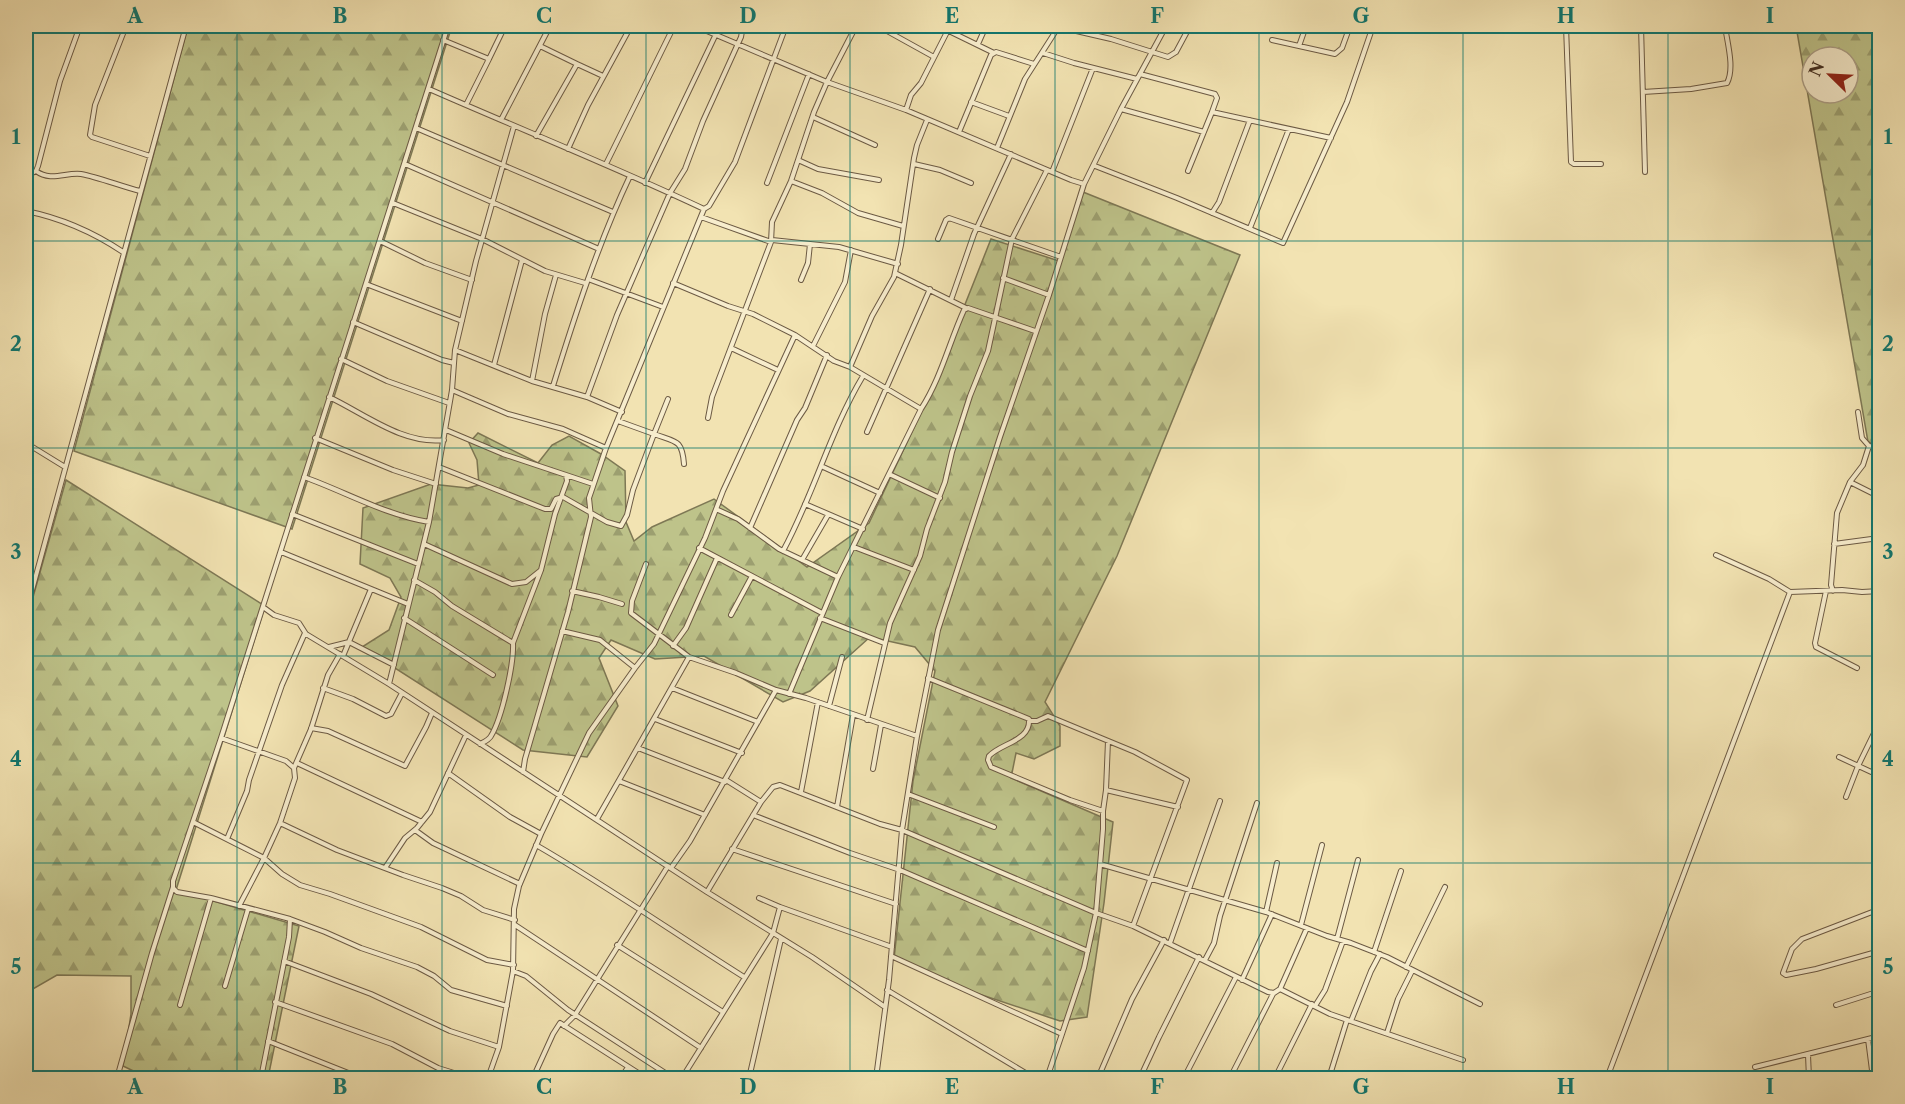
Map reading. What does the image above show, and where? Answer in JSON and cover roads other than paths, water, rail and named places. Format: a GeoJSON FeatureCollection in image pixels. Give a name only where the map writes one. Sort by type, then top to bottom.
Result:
{"type":"FeatureCollection","features":[{"type":"Feature","properties":{"kind":"street"},"geometry":{"type":"LineString","coordinates":[[26,174],[36,171],[60,81],[80,26]]}},
{"type":"Feature","properties":{"kind":"street"},"geometry":{"type":"LineString","coordinates":[[126,26],[95,105],[90,135],[127,150],[150,156]]}},
{"type":"Feature","properties":{"kind":"street"},"geometry":{"type":"LineString","coordinates":[[26,612],[186,26]]}},
{"type":"Feature","properties":{"kind":"street"},"geometry":{"type":"LineString","coordinates":[[117,1078],[152,953],[193,822],[448,26]]}},
{"type":"Feature","properties":{"kind":"street"},"geometry":{"type":"LineString","coordinates":[[466,105],[505,26]]}},
{"type":"Feature","properties":{"kind":"street"},"geometry":{"type":"LineString","coordinates":[[501,120],[550,26]]}},
{"type":"Feature","properties":{"kind":"street"},"geometry":{"type":"LineString","coordinates":[[568,149],[603,76],[631,26]]}},
{"type":"Feature","properties":{"kind":"street"},"geometry":{"type":"LineString","coordinates":[[606,164],[674,26]]}},
{"type":"Feature","properties":{"kind":"street"},"geometry":{"type":"LineString","coordinates":[[695,26],[827,82],[906,110],[1084,184]]}},
{"type":"Feature","properties":{"kind":"street"},"geometry":{"type":"LineString","coordinates":[[587,397],[627,293],[670,193],[685,169],[703,121],[738,44],[743,26]]}},
{"type":"Feature","properties":{"kind":"street"},"geometry":{"type":"LineString","coordinates":[[523,772],[562,631],[591,513],[588,504],[593,483],[704,209],[711,203],[735,162],[786,26]]}},
{"type":"Feature","properties":{"kind":"street"},"geometry":{"type":"LineString","coordinates":[[708,418],[712,397],[771,241],[772,222],[791,181],[827,82],[856,26]]}},
{"type":"Feature","properties":{"kind":"street"},"geometry":{"type":"LineString","coordinates":[[878,26],[934,57]]}},
{"type":"Feature","properties":{"kind":"street"},"geometry":{"type":"LineString","coordinates":[[978,44],[986,26]]}},
{"type":"Feature","properties":{"kind":"street"},"geometry":{"type":"LineString","coordinates":[[997,148],[1020,88],[1059,26],[1112,39],[1151,54],[1171,57],[1190,26]]}},
{"type":"Feature","properties":{"kind":"street"},"geometry":{"type":"LineString","coordinates":[[876,1078],[891,956],[902,830],[917,736],[938,630],[1084,184],[1166,26],[1159,26]]}},
{"type":"Feature","properties":{"kind":"street"},"geometry":{"type":"LineString","coordinates":[[1299,46],[1306,26]]}},
{"type":"Feature","properties":{"kind":"street"},"geometry":{"type":"LineString","coordinates":[[1272,40],[1338,53],[1350,26]]}},
{"type":"Feature","properties":{"kind":"street"},"geometry":{"type":"LineString","coordinates":[[1095,166],[1250,228],[1277,242],[1284,242],[1347,102],[1373,26]]}},
{"type":"Feature","properties":{"kind":"street"},"geometry":{"type":"LineString","coordinates":[[1566,26],[1571,162],[1601,164]]}},
{"type":"Feature","properties":{"kind":"street"},"geometry":{"type":"LineString","coordinates":[[1641,26],[1645,172]]}},
{"type":"Feature","properties":{"kind":"street"},"geometry":{"type":"LineString","coordinates":[[1643,92],[1691,89],[1727,83],[1730,77],[1730,61],[1725,26]]}},
{"type":"Feature","properties":{"kind":"street"},"geometry":{"type":"LineString","coordinates":[[906,110],[911,95],[921,83],[947,32],[994,53],[1034,64]]}},
{"type":"Feature","properties":{"kind":"street"},"geometry":{"type":"LineString","coordinates":[[645,183],[716,34]]}},
{"type":"Feature","properties":{"kind":"street"},"geometry":{"type":"LineString","coordinates":[[444,40],[489,59]]}},
{"type":"Feature","properties":{"kind":"street"},"geometry":{"type":"LineString","coordinates":[[540,46],[603,76]]}},
{"type":"Feature","properties":{"kind":"street"},"geometry":{"type":"LineString","coordinates":[[959,132],[988,59],[994,53]]}},
{"type":"Feature","properties":{"kind":"street"},"geometry":{"type":"LineString","coordinates":[[1043,53],[1137,79]]}},
{"type":"Feature","properties":{"kind":"street"},"geometry":{"type":"LineString","coordinates":[[536,136],[577,64]]}},
{"type":"Feature","properties":{"kind":"street"},"geometry":{"type":"LineString","coordinates":[[867,720],[890,623],[914,570],[940,498],[970,396],[988,351],[1012,239],[1050,171],[1093,68]]}},
{"type":"Feature","properties":{"kind":"street"},"geometry":{"type":"LineString","coordinates":[[767,183],[809,74]]}},
{"type":"Feature","properties":{"kind":"street"},"geometry":{"type":"LineString","coordinates":[[1140,74],[1215,94],[1217,98],[1188,171]]}},
{"type":"Feature","properties":{"kind":"street"},"geometry":{"type":"LineString","coordinates":[[429,89],[606,164],[704,209]]}},
{"type":"Feature","properties":{"kind":"street"},"geometry":{"type":"LineString","coordinates":[[971,102],[1009,116]]}},
{"type":"Feature","properties":{"kind":"street"},"geometry":{"type":"LineString","coordinates":[[1121,109],[1204,132]]}},
{"type":"Feature","properties":{"kind":"street"},"geometry":{"type":"LineString","coordinates":[[1212,112],[1331,138]]}},
{"type":"Feature","properties":{"kind":"street"},"geometry":{"type":"LineString","coordinates":[[813,117],[875,145]]}},
{"type":"Feature","properties":{"kind":"street"},"geometry":{"type":"LineString","coordinates":[[850,367],[898,264],[917,145],[927,120]]}},
{"type":"Feature","properties":{"kind":"street"},"geometry":{"type":"LineString","coordinates":[[1212,213],[1219,202],[1250,120]]}},
{"type":"Feature","properties":{"kind":"street"},"geometry":{"type":"LineString","coordinates":[[389,684],[429,522],[452,390],[454,350],[514,126]]}},
{"type":"Feature","properties":{"kind":"street"},"geometry":{"type":"LineString","coordinates":[[416,128],[613,212]]}},
{"type":"Feature","properties":{"kind":"street"},"geometry":{"type":"LineString","coordinates":[[1250,228],[1289,129]]}},
{"type":"Feature","properties":{"kind":"street"},"geometry":{"type":"LineString","coordinates":[[951,300],[977,228],[1011,154]]}},
{"type":"Feature","properties":{"kind":"street"},"geometry":{"type":"LineString","coordinates":[[798,160],[818,169],[879,180]]}},
{"type":"Feature","properties":{"kind":"street"},"geometry":{"type":"LineString","coordinates":[[405,164],[599,249]]}},
{"type":"Feature","properties":{"kind":"street"},"geometry":{"type":"LineString","coordinates":[[914,164],[940,170],[971,183]]}},
{"type":"Feature","properties":{"kind":"street"},"geometry":{"type":"LineString","coordinates":[[36,171],[53,177],[79,174],[140,191]]}},
{"type":"Feature","properties":{"kind":"street"},"geometry":{"type":"LineString","coordinates":[[552,386],[586,281],[630,176]]}},
{"type":"Feature","properties":{"kind":"street"},"geometry":{"type":"LineString","coordinates":[[791,181],[858,213],[903,226]]}},
{"type":"Feature","properties":{"kind":"street"},"geometry":{"type":"LineString","coordinates":[[393,203],[482,239],[556,275],[627,293],[663,307]]}},
{"type":"Feature","properties":{"kind":"street"},"geometry":{"type":"LineString","coordinates":[[26,211],[49,216],[84,229],[123,252]]}},
{"type":"Feature","properties":{"kind":"street"},"geometry":{"type":"LineString","coordinates":[[701,217],[771,241],[851,250],[898,264]]}},
{"type":"Feature","properties":{"kind":"street"},"geometry":{"type":"LineString","coordinates":[[938,239],[947,218],[1061,257]]}},
{"type":"Feature","properties":{"kind":"street"},"geometry":{"type":"LineString","coordinates":[[380,241],[472,280]]}},
{"type":"Feature","properties":{"kind":"street"},"geometry":{"type":"LineString","coordinates":[[801,280],[808,263],[810,244]]}},
{"type":"Feature","properties":{"kind":"street"},"geometry":{"type":"LineString","coordinates":[[813,346],[845,282],[851,250]]}},
{"type":"Feature","properties":{"kind":"street"},"geometry":{"type":"LineString","coordinates":[[494,365],[522,260]]}},
{"type":"Feature","properties":{"kind":"street"},"geometry":{"type":"LineString","coordinates":[[895,273],[966,308],[1035,331]]}},
{"type":"Feature","properties":{"kind":"street"},"geometry":{"type":"LineString","coordinates":[[532,381],[556,275]]}},
{"type":"Feature","properties":{"kind":"street"},"geometry":{"type":"LineString","coordinates":[[1004,278],[1049,295]]}},
{"type":"Feature","properties":{"kind":"street"},"geometry":{"type":"LineString","coordinates":[[673,283],[795,335],[834,361],[850,367],[921,409]]}},
{"type":"Feature","properties":{"kind":"street"},"geometry":{"type":"LineString","coordinates":[[366,284],[462,321]]}},
{"type":"Feature","properties":{"kind":"street"},"geometry":{"type":"LineString","coordinates":[[867,432],[930,289]]}},
{"type":"Feature","properties":{"kind":"street"},"geometry":{"type":"LineString","coordinates":[[789,694],[838,577],[930,394],[966,308]]}},
{"type":"Feature","properties":{"kind":"street"},"geometry":{"type":"LineString","coordinates":[[353,322],[454,363]]}},
{"type":"Feature","properties":{"kind":"street"},"geometry":{"type":"LineString","coordinates":[[488,1078],[500,1047],[514,964],[514,909],[520,884],[536,845],[593,727],[658,634],[717,510],[723,491],[795,335]]}},
{"type":"Feature","properties":{"kind":"street"},"geometry":{"type":"LineString","coordinates":[[731,348],[778,370]]}},
{"type":"Feature","properties":{"kind":"street"},"geometry":{"type":"LineString","coordinates":[[454,350],[532,381],[587,397],[622,412]]}},
{"type":"Feature","properties":{"kind":"street"},"geometry":{"type":"LineString","coordinates":[[750,528],[827,355]]}},
{"type":"Feature","properties":{"kind":"street"},"geometry":{"type":"LineString","coordinates":[[340,359],[387,381],[449,403]]}},
{"type":"Feature","properties":{"kind":"street"},"geometry":{"type":"LineString","coordinates":[[783,551],[847,404],[863,376]]}},
{"type":"Feature","properties":{"kind":"street"},"geometry":{"type":"LineString","coordinates":[[452,390],[508,414],[563,429],[606,448]]}},
{"type":"Feature","properties":{"kind":"street"},"geometry":{"type":"LineString","coordinates":[[329,397],[411,438],[444,440]]}},
{"type":"Feature","properties":{"kind":"street"},"geometry":{"type":"LineString","coordinates":[[439,467],[545,509],[551,509],[556,499],[563,497],[618,526],[623,523],[668,399]]}},
{"type":"Feature","properties":{"kind":"street"},"geometry":{"type":"LineString","coordinates":[[1858,411],[1862,438],[1869,446],[1880,448]]}},
{"type":"Feature","properties":{"kind":"street"},"geometry":{"type":"LineString","coordinates":[[618,421],[681,445],[684,464]]}},
{"type":"Feature","properties":{"kind":"street"},"geometry":{"type":"LineString","coordinates":[[446,430],[503,453],[593,483]]}},
{"type":"Feature","properties":{"kind":"street"},"geometry":{"type":"LineString","coordinates":[[315,438],[393,470],[436,484]]}},
{"type":"Feature","properties":{"kind":"street"},"geometry":{"type":"LineString","coordinates":[[26,443],[65,467]]}},
{"type":"Feature","properties":{"kind":"street"},"geometry":{"type":"LineString","coordinates":[[1833,591],[1833,544],[1837,513],[1850,482],[1863,465],[1869,446]]}},
{"type":"Feature","properties":{"kind":"street"},"geometry":{"type":"LineString","coordinates":[[821,466],[880,494]]}},
{"type":"Feature","properties":{"kind":"street"},"geometry":{"type":"LineString","coordinates":[[889,474],[940,498]]}},
{"type":"Feature","properties":{"kind":"street"},"geometry":{"type":"LineString","coordinates":[[480,744],[490,738],[498,722],[511,672],[513,643],[542,570],[555,514],[567,482],[566,475]]}},
{"type":"Feature","properties":{"kind":"street"},"geometry":{"type":"LineString","coordinates":[[303,477],[339,489],[400,516],[429,522]]}},
{"type":"Feature","properties":{"kind":"street"},"geometry":{"type":"LineString","coordinates":[[1850,482],[1880,497]]}},
{"type":"Feature","properties":{"kind":"street"},"geometry":{"type":"LineString","coordinates":[[805,504],[863,529]]}},
{"type":"Feature","properties":{"kind":"street"},"geometry":{"type":"LineString","coordinates":[[717,510],[738,519],[783,551],[838,577]]}},
{"type":"Feature","properties":{"kind":"street"},"geometry":{"type":"LineString","coordinates":[[292,514],[418,564]]}},
{"type":"Feature","properties":{"kind":"street"},"geometry":{"type":"LineString","coordinates":[[802,560],[828,515]]}},
{"type":"Feature","properties":{"kind":"street"},"geometry":{"type":"LineString","coordinates":[[1833,544],[1879,538]]}},
{"type":"Feature","properties":{"kind":"street"},"geometry":{"type":"LineString","coordinates":[[424,544],[512,584],[526,582],[542,570]]}},
{"type":"Feature","properties":{"kind":"street"},"geometry":{"type":"LineString","coordinates":[[854,547],[914,570]]}},
{"type":"Feature","properties":{"kind":"street"},"geometry":{"type":"LineString","coordinates":[[699,548],[822,613]]}},
{"type":"Feature","properties":{"kind":"street"},"geometry":{"type":"LineString","coordinates":[[281,552],[408,604]]}},
{"type":"Feature","properties":{"kind":"street"},"geometry":{"type":"LineString","coordinates":[[1716,555],[1769,579],[1790,592],[1880,591]]}},
{"type":"Feature","properties":{"kind":"street"},"geometry":{"type":"LineString","coordinates":[[673,646],[686,628],[717,558]]}},
{"type":"Feature","properties":{"kind":"street"},"geometry":{"type":"LineString","coordinates":[[646,564],[630,610],[634,617],[689,657],[776,690],[819,702],[917,736]]}},
{"type":"Feature","properties":{"kind":"street"},"geometry":{"type":"LineString","coordinates":[[731,615],[752,576]]}},
{"type":"Feature","properties":{"kind":"street"},"geometry":{"type":"LineString","coordinates":[[414,580],[513,643]]}},
{"type":"Feature","properties":{"kind":"street"},"geometry":{"type":"LineString","coordinates":[[239,906],[280,823],[295,778],[294,768],[311,728],[324,688],[349,642],[371,589]]}},
{"type":"Feature","properties":{"kind":"street"},"geometry":{"type":"LineString","coordinates":[[572,591],[622,604]]}},
{"type":"Feature","properties":{"kind":"street"},"geometry":{"type":"LineString","coordinates":[[1826,591],[1816,647],[1857,668]]}},
{"type":"Feature","properties":{"kind":"street"},"geometry":{"type":"LineString","coordinates":[[1607,1078],[1790,592]]}},
{"type":"Feature","properties":{"kind":"street"},"geometry":{"type":"LineString","coordinates":[[263,607],[274,615],[296,622],[305,633],[389,684],[885,1007]]}},
{"type":"Feature","properties":{"kind":"street"},"geometry":{"type":"LineString","coordinates":[[404,618],[493,675]]}},
{"type":"Feature","properties":{"kind":"street"},"geometry":{"type":"LineString","coordinates":[[820,618],[884,643]]}},
{"type":"Feature","properties":{"kind":"street"},"geometry":{"type":"LineString","coordinates":[[562,631],[600,639],[635,668]]}},
{"type":"Feature","properties":{"kind":"street"},"geometry":{"type":"LineString","coordinates":[[227,839],[248,791],[249,780],[282,685],[305,633]]}},
{"type":"Feature","properties":{"kind":"street"},"geometry":{"type":"LineString","coordinates":[[328,647],[349,642],[394,665]]}},
{"type":"Feature","properties":{"kind":"street"},"geometry":{"type":"LineString","coordinates":[[597,819],[689,657]]}},
{"type":"Feature","properties":{"kind":"street"},"geometry":{"type":"LineString","coordinates":[[829,706],[842,657]]}},
{"type":"Feature","properties":{"kind":"street"},"geometry":{"type":"LineString","coordinates":[[928,678],[1030,721],[1037,721],[1048,716],[1142,756],[1187,780],[1133,926]]}},
{"type":"Feature","properties":{"kind":"street"},"geometry":{"type":"LineString","coordinates":[[324,688],[353,699],[386,716],[391,714],[402,693]]}},
{"type":"Feature","properties":{"kind":"street"},"geometry":{"type":"LineString","coordinates":[[672,688],[758,722]]}},
{"type":"Feature","properties":{"kind":"street"},"geometry":{"type":"LineString","coordinates":[[564,1026],[575,1015],[639,911],[690,841],[776,690]]}},
{"type":"Feature","properties":{"kind":"street"},"geometry":{"type":"LineString","coordinates":[[801,792],[819,702]]}},
{"type":"Feature","properties":{"kind":"street"},"geometry":{"type":"LineString","coordinates":[[311,728],[328,731],[405,766],[432,713]]}},
{"type":"Feature","properties":{"kind":"street"},"geometry":{"type":"LineString","coordinates":[[837,807],[853,715]]}},
{"type":"Feature","properties":{"kind":"street"},"geometry":{"type":"LineString","coordinates":[[655,719],[742,753]]}},
{"type":"Feature","properties":{"kind":"street"},"geometry":{"type":"LineString","coordinates":[[1030,721],[1021,737],[989,756],[989,764],[1070,800],[1103,811]]}},
{"type":"Feature","properties":{"kind":"street"},"geometry":{"type":"LineString","coordinates":[[1846,797],[1880,721]]}},
{"type":"Feature","properties":{"kind":"street"},"geometry":{"type":"LineString","coordinates":[[873,768],[880,724]]}},
{"type":"Feature","properties":{"kind":"street"},"geometry":{"type":"LineString","coordinates":[[385,868],[405,838],[430,812],[466,735]]}},
{"type":"Feature","properties":{"kind":"street"},"geometry":{"type":"LineString","coordinates":[[221,738],[286,761],[294,768]]}},
{"type":"Feature","properties":{"kind":"street"},"geometry":{"type":"LineString","coordinates":[[1047,1078],[1088,951],[1096,913],[1104,829],[1103,811],[1108,741]]}},
{"type":"Feature","properties":{"kind":"street"},"geometry":{"type":"LineString","coordinates":[[638,748],[725,782],[761,802]]}},
{"type":"Feature","properties":{"kind":"street"},"geometry":{"type":"LineString","coordinates":[[1839,757],[1880,776]]}},
{"type":"Feature","properties":{"kind":"street"},"geometry":{"type":"LineString","coordinates":[[514,766],[525,759]]}},
{"type":"Feature","properties":{"kind":"street"},"geometry":{"type":"LineString","coordinates":[[297,763],[422,822]]}},
{"type":"Feature","properties":{"kind":"street"},"geometry":{"type":"LineString","coordinates":[[448,773],[510,817],[541,834]]}},
{"type":"Feature","properties":{"kind":"street"},"geometry":{"type":"LineString","coordinates":[[619,780],[705,815]]}},
{"type":"Feature","properties":{"kind":"street"},"geometry":{"type":"LineString","coordinates":[[707,892],[761,802],[769,790],[777,785],[801,792],[879,824],[902,830],[1096,913],[1133,926],[1242,980],[1274,993]]}},
{"type":"Feature","properties":{"kind":"street"},"geometry":{"type":"LineString","coordinates":[[1106,790],[1178,807]]}},
{"type":"Feature","properties":{"kind":"street"},"geometry":{"type":"LineString","coordinates":[[908,794],[994,827]]}},
{"type":"Feature","properties":{"kind":"street"},"geometry":{"type":"LineString","coordinates":[[1170,943],[1187,889],[1220,801]]}},
{"type":"Feature","properties":{"kind":"street"},"geometry":{"type":"LineString","coordinates":[[1205,960],[1214,943],[1257,803]]}},
{"type":"Feature","properties":{"kind":"street"},"geometry":{"type":"LineString","coordinates":[[753,815],[849,853],[900,870],[1088,951]]}},
{"type":"Feature","properties":{"kind":"street"},"geometry":{"type":"LineString","coordinates":[[193,822],[264,858],[282,874],[300,885],[421,927],[487,960],[514,964]]}},
{"type":"Feature","properties":{"kind":"street"},"geometry":{"type":"LineString","coordinates":[[280,823],[337,850],[461,896],[483,910],[514,922],[701,1048]]}},
{"type":"Feature","properties":{"kind":"street"},"geometry":{"type":"LineString","coordinates":[[415,830],[433,843],[520,884]]}},
{"type":"Feature","properties":{"kind":"street"},"geometry":{"type":"LineString","coordinates":[[536,845],[744,977]]}},
{"type":"Feature","properties":{"kind":"street"},"geometry":{"type":"LineString","coordinates":[[1301,925],[1322,845]]}},
{"type":"Feature","properties":{"kind":"street"},"geometry":{"type":"LineString","coordinates":[[732,849],[896,904]]}},
{"type":"Feature","properties":{"kind":"street"},"geometry":{"type":"LineString","coordinates":[[1337,939],[1358,860]]}},
{"type":"Feature","properties":{"kind":"street"},"geometry":{"type":"LineString","coordinates":[[1266,912],[1277,863]]}},
{"type":"Feature","properties":{"kind":"street"},"geometry":{"type":"LineString","coordinates":[[1100,864],[1272,914],[1380,954],[1480,1004]]}},
{"type":"Feature","properties":{"kind":"street"},"geometry":{"type":"LineString","coordinates":[[1374,952],[1401,871]]}},
{"type":"Feature","properties":{"kind":"street"},"geometry":{"type":"LineString","coordinates":[[173,886],[177,892],[212,898],[325,932],[361,948],[417,967],[458,992],[507,1006]]}},
{"type":"Feature","properties":{"kind":"street"},"geometry":{"type":"LineString","coordinates":[[1406,967],[1445,887]]}},
{"type":"Feature","properties":{"kind":"street"},"geometry":{"type":"LineString","coordinates":[[180,1005],[212,898]]}},
{"type":"Feature","properties":{"kind":"street"},"geometry":{"type":"LineString","coordinates":[[759,898],[892,946]]}},
{"type":"Feature","properties":{"kind":"street"},"geometry":{"type":"LineString","coordinates":[[682,1078],[773,933],[780,907]]}},
{"type":"Feature","properties":{"kind":"street"},"geometry":{"type":"LineString","coordinates":[[225,986],[248,909]]}},
{"type":"Feature","properties":{"kind":"street"},"geometry":{"type":"LineString","coordinates":[[1880,909],[1802,939],[1792,949],[1783,973],[1786,975],[1816,969],[1880,951]]}},
{"type":"Feature","properties":{"kind":"street"},"geometry":{"type":"LineString","coordinates":[[1242,980],[1272,914]]}},
{"type":"Feature","properties":{"kind":"street"},"geometry":{"type":"LineString","coordinates":[[261,1078],[289,937],[290,920]]}},
{"type":"Feature","properties":{"kind":"street"},"geometry":{"type":"LineString","coordinates":[[1230,1078],[1274,993],[1280,989],[1306,928]]}},
{"type":"Feature","properties":{"kind":"street"},"geometry":{"type":"LineString","coordinates":[[750,1078],[781,939]]}},
{"type":"Feature","properties":{"kind":"street"},"geometry":{"type":"LineString","coordinates":[[1098,1078],[1128,1008],[1164,940]]}},
{"type":"Feature","properties":{"kind":"street"},"geometry":{"type":"LineString","coordinates":[[1275,1078],[1313,1005],[1325,990],[1343,941]]}},
{"type":"Feature","properties":{"kind":"street"},"geometry":{"type":"LineString","coordinates":[[617,945],[723,1012]]}},
{"type":"Feature","properties":{"kind":"street"},"geometry":{"type":"LineString","coordinates":[[1329,1078],[1349,1021],[1380,954]]}},
{"type":"Feature","properties":{"kind":"street"},"geometry":{"type":"LineString","coordinates":[[891,956],[1062,1034]]}},
{"type":"Feature","properties":{"kind":"street"},"geometry":{"type":"LineString","coordinates":[[1140,1078],[1199,957]]}},
{"type":"Feature","properties":{"kind":"street"},"geometry":{"type":"LineString","coordinates":[[284,961],[390,1002],[450,1031],[500,1047]]}},
{"type":"Feature","properties":{"kind":"street"},"geometry":{"type":"LineString","coordinates":[[513,970],[526,976],[575,1015],[673,1078]]}},
{"type":"Feature","properties":{"kind":"street"},"geometry":{"type":"LineString","coordinates":[[1387,1033],[1398,999],[1412,971]]}},
{"type":"Feature","properties":{"kind":"street"},"geometry":{"type":"LineString","coordinates":[[1184,1078],[1236,977]]}},
{"type":"Feature","properties":{"kind":"street"},"geometry":{"type":"LineString","coordinates":[[1280,989],[1349,1021],[1463,1060]]}},
{"type":"Feature","properties":{"kind":"street"},"geometry":{"type":"LineString","coordinates":[[887,990],[1034,1078]]}},
{"type":"Feature","properties":{"kind":"street"},"geometry":{"type":"LineString","coordinates":[[1836,1005],[1880,991]]}},
{"type":"Feature","properties":{"kind":"street"},"geometry":{"type":"LineString","coordinates":[[275,1002],[392,1044],[438,1068],[470,1078]]}},
{"type":"Feature","properties":{"kind":"street"},"geometry":{"type":"LineString","coordinates":[[533,1078],[557,1025],[560,1023],[646,1078]]}},
{"type":"Feature","properties":{"kind":"street"},"geometry":{"type":"LineString","coordinates":[[1755,1067],[1880,1036]]}},
{"type":"Feature","properties":{"kind":"street"},"geometry":{"type":"LineString","coordinates":[[1868,1039],[1873,1078]]}},
{"type":"Feature","properties":{"kind":"street"},"geometry":{"type":"LineString","coordinates":[[268,1041],[361,1078]]}},
{"type":"Feature","properties":{"kind":"street"},"geometry":{"type":"LineString","coordinates":[[1808,1055],[1809,1078]]}},
{"type":"Feature","properties":{"kind":"street"},"geometry":{"type":"LineString","coordinates":[[621,1078],[628,1067]]}},
{"type":"Feature","properties":{"kind":"street"},"geometry":{"type":"LineString","coordinates":[[686,1073],[696,1078]]}}]}
